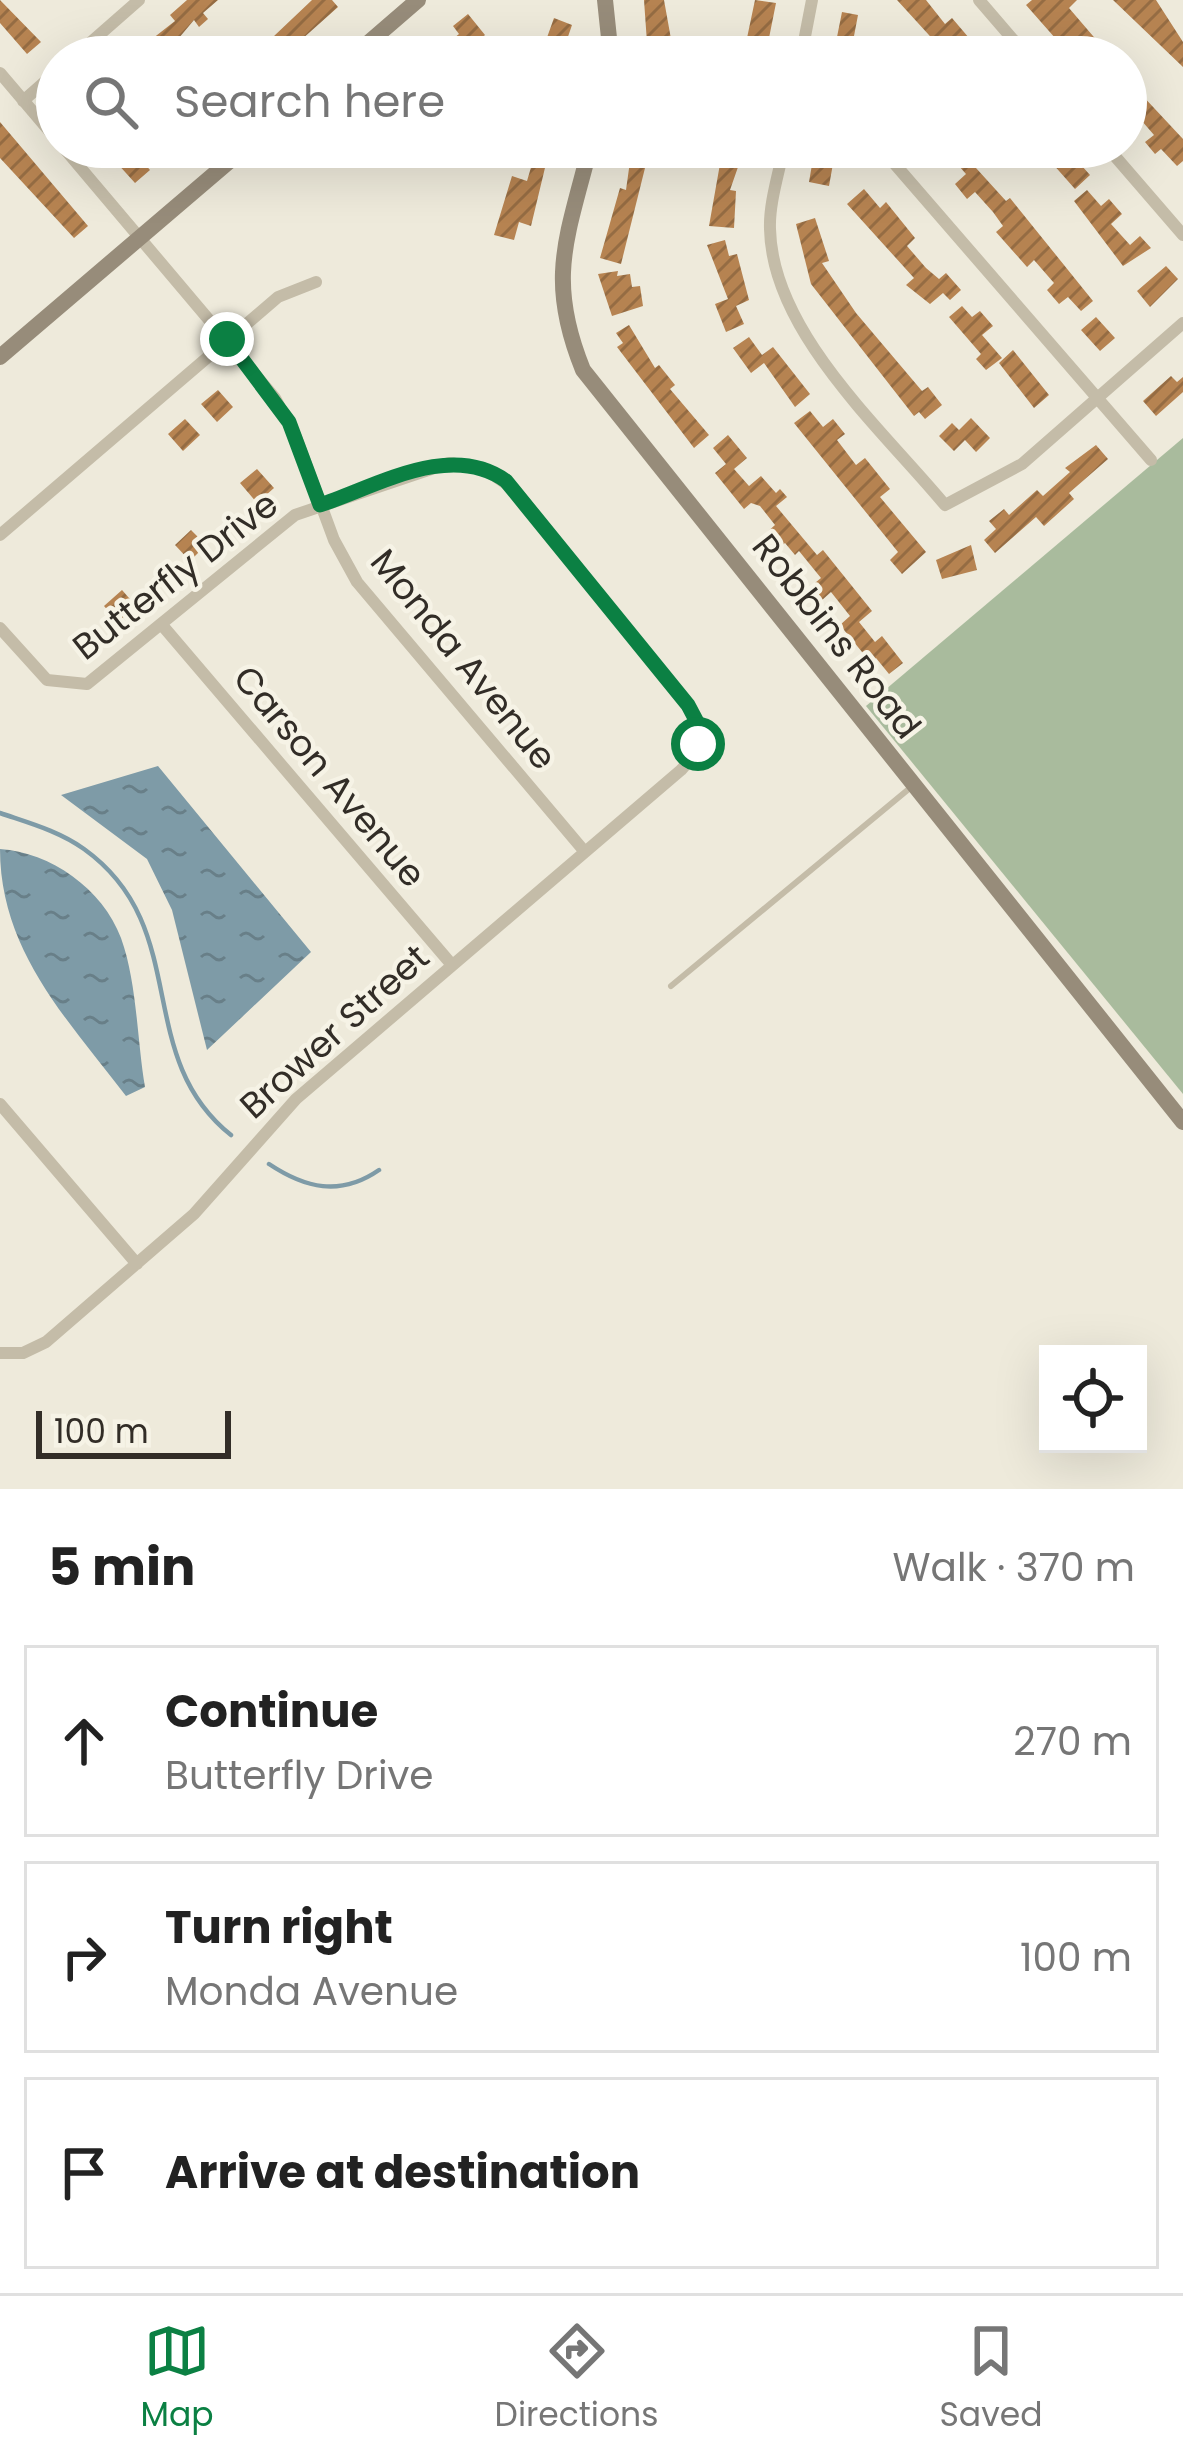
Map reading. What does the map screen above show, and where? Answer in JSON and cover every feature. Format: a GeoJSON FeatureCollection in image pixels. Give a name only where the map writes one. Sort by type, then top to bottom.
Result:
{"type":"FeatureCollection","features":[{"type":"Feature","properties":{"kind":"street"},"geometry":{"type":"LineString","coordinates":[[98,36],[139,0]]}},
{"type":"Feature","properties":{"kind":"street"},"geometry":{"type":"LineString","coordinates":[[376,36],[418,0]]}},
{"type":"Feature","properties":{"kind":"street"},"geometry":{"type":"LineString","coordinates":[[605,0],[609,36]]}},
{"type":"Feature","properties":{"kind":"street"},"geometry":{"type":"LineString","coordinates":[[805,36],[812,0]]}},
{"type":"Feature","properties":{"kind":"street"},"geometry":{"type":"LineString","coordinates":[[979,0],[1010,36]]}},
{"type":"Feature","properties":{"kind":"street"},"geometry":{"type":"LineString","coordinates":[[0,73],[36,116]]}},
{"type":"Feature","properties":{"kind":"street"},"geometry":{"type":"LineString","coordinates":[[23,101],[36,90]]}},
{"type":"Feature","properties":{"kind":"street","name":"Monda Avenue"},"geometry":{"type":"LineString","coordinates":[[81,168],[227,339],[289,422],[320,505],[363,590],[585,852]]}},
{"type":"Feature","properties":{"kind":"street"},"geometry":{"type":"LineString","coordinates":[[0,357],[222,168]]}},
{"type":"Feature","properties":{"kind":"street","name":"Robbins Road"},"geometry":{"type":"LineString","coordinates":[[585,168],[560,269],[563,320],[584,370],[1183,1122]]}},
{"type":"Feature","properties":{"kind":"street"},"geometry":{"type":"LineString","coordinates":[[780,168],[769,223],[780,290],[798,327],[945,505],[1022,464],[1183,322]]}},
{"type":"Feature","properties":{"kind":"street"},"geometry":{"type":"LineString","coordinates":[[898,168],[1151,460]]}},
{"type":"Feature","properties":{"kind":"street"},"geometry":{"type":"LineString","coordinates":[[1125,168],[1183,235]]}},
{"type":"Feature","properties":{"kind":"street"},"geometry":{"type":"LineString","coordinates":[[0,535],[227,339],[286,292],[316,282]]}},
{"type":"Feature","properties":{"kind":"street","name":"Butterfly Drive"},"geometry":{"type":"LineString","coordinates":[[0,628],[44,677],[77,686],[103,675],[269,532],[320,505],[446,464],[474,465],[499,476],[688,705],[699,739]]}},
{"type":"Feature","properties":{"kind":"street","name":"Carson Avenue"},"geometry":{"type":"LineString","coordinates":[[162,625],[452,965]]}},
{"type":"Feature","properties":{"kind":"street","name":"Brower Street"},"geometry":{"type":"LineString","coordinates":[[1,1353],[23,1353],[46,1342],[194,1214],[281,1113],[685,766],[699,739]]}},
{"type":"Feature","properties":{"kind":"street"},"geometry":{"type":"LineString","coordinates":[[0,1104],[137,1264]]}},
{"type":"Feature","properties":{"kind":"lane"},"geometry":{"type":"LineString","coordinates":[[671,986],[913,785]]}},
{"type":"Feature","properties":{"kind":"green space"},"geometry":{"type":"Polygon","coordinates":[[[1183,438],[1183,1094],[866,706],[1183,438]]]}},
{"type":"Feature","properties":{"kind":"water"},"geometry":{"type":"Polygon","coordinates":[[[158,766],[311,952],[207,1050],[172,910],[147,859],[61,795],[158,766]]]}},
{"type":"Feature","properties":{"kind":"water"},"geometry":{"type":"Polygon","coordinates":[[[0,849],[37,857],[72,876],[113,920],[130,973],[145,1087],[126,1096],[41,982],[12,920],[0,849]]]}},
{"type":"Feature","properties":{"kind":"building"},"geometry":{"type":"Polygon","coordinates":[[[0,0],[36,37],[36,46],[27,54],[0,23],[0,0]]]}},
{"type":"Feature","properties":{"kind":"building"},"geometry":{"type":"Polygon","coordinates":[[[187,0],[218,0],[203,13],[208,19],[199,27],[194,20],[181,36],[156,36],[175,21],[170,15],[187,0]]]}},
{"type":"Feature","properties":{"kind":"building"},"geometry":{"type":"Polygon","coordinates":[[[312,0],[332,0],[338,7],[306,36],[274,36],[312,0]]]}},
{"type":"Feature","properties":{"kind":"building"},"geometry":{"type":"Polygon","coordinates":[[[644,0],[664,0],[670,36],[647,36],[644,0]]]}},
{"type":"Feature","properties":{"kind":"building"},"geometry":{"type":"Polygon","coordinates":[[[755,0],[776,3],[769,36],[747,36],[755,0]]]}},
{"type":"Feature","properties":{"kind":"building"},"geometry":{"type":"Polygon","coordinates":[[[897,0],[926,0],[945,24],[952,18],[967,36],[930,36],[897,0]]]}},
{"type":"Feature","properties":{"kind":"building"},"geometry":{"type":"Polygon","coordinates":[[[1032,0],[1077,0],[1069,8],[1093,36],[1053,36],[1026,5],[1032,0]]]}},
{"type":"Feature","properties":{"kind":"building"},"geometry":{"type":"Polygon","coordinates":[[[1113,0],[1156,0],[1183,42],[1183,67],[1113,0]]]}},
{"type":"Feature","properties":{"kind":"building"},"geometry":{"type":"Polygon","coordinates":[[[842,12],[858,15],[854,36],[837,36],[842,12]]]}},
{"type":"Feature","properties":{"kind":"building"},"geometry":{"type":"Polygon","coordinates":[[[468,14],[485,35],[457,36],[453,26],[468,14]]]}},
{"type":"Feature","properties":{"kind":"building"},"geometry":{"type":"Polygon","coordinates":[[[554,18],[572,25],[568,36],[548,36],[554,18]]]}},
{"type":"Feature","properties":{"kind":"building"},"geometry":{"type":"Polygon","coordinates":[[[1147,100],[1183,139],[1183,161],[1177,166],[1161,149],[1155,154],[1147,144],[1154,135],[1147,127],[1147,100]]]}},
{"type":"Feature","properties":{"kind":"building"},"geometry":{"type":"Polygon","coordinates":[[[0,122],[88,226],[74,238],[0,158],[0,122]]]}},
{"type":"Feature","properties":{"kind":"building"},"geometry":{"type":"Polygon","coordinates":[[[121,168],[148,168],[135,183],[121,168]]]}},
{"type":"Feature","properties":{"kind":"building"},"geometry":{"type":"Polygon","coordinates":[[[531,168],[545,168],[531,226],[519,222],[514,240],[494,235],[512,176],[527,181],[531,168]]]}},
{"type":"Feature","properties":{"kind":"building"},"geometry":{"type":"Polygon","coordinates":[[[629,168],[645,168],[621,264],[600,258],[620,188],[626,190],[629,168]]]}},
{"type":"Feature","properties":{"kind":"building"},"geometry":{"type":"Polygon","coordinates":[[[719,168],[738,168],[730,190],[736,191],[734,228],[709,226],[719,168]]]}},
{"type":"Feature","properties":{"kind":"building"},"geometry":{"type":"Polygon","coordinates":[[[811,168],[832,168],[829,186],[809,182],[811,168]]]}},
{"type":"Feature","properties":{"kind":"building"},"geometry":{"type":"Polygon","coordinates":[[[961,168],[976,168],[1006,201],[1010,198],[1093,301],[1081,311],[1068,297],[1059,304],[1047,290],[1054,283],[1034,260],[1027,267],[996,232],[1003,226],[993,212],[975,192],[967,199],[955,184],[966,174],[961,168]]]}},
{"type":"Feature","properties":{"kind":"building"},"geometry":{"type":"Polygon","coordinates":[[[1056,168],[1084,168],[1090,175],[1075,189],[1056,168]]]}},
{"type":"Feature","properties":{"kind":"building"},"geometry":{"type":"Polygon","coordinates":[[[864,189],[880,208],[886,202],[915,238],[907,246],[926,268],[939,279],[946,273],[961,290],[950,300],[943,293],[930,304],[906,285],[914,278],[847,204],[864,189]]]}},
{"type":"Feature","properties":{"kind":"building"},"geometry":{"type":"Polygon","coordinates":[[[1087,190],[1101,206],[1109,199],[1122,214],[1111,224],[1130,245],[1140,236],[1151,248],[1123,266],[1074,201],[1087,190]]]}},
{"type":"Feature","properties":{"kind":"building"},"geometry":{"type":"Polygon","coordinates":[[[815,218],[829,261],[822,263],[856,313],[922,391],[928,387],[942,405],[925,419],[919,412],[914,416],[811,284],[796,224],[815,218]]]}},
{"type":"Feature","properties":{"kind":"building"},"geometry":{"type":"Polygon","coordinates":[[[725,240],[729,256],[737,254],[749,300],[736,306],[744,324],[726,332],[715,304],[728,299],[707,245],[725,240]]]}},
{"type":"Feature","properties":{"kind":"building"},"geometry":{"type":"Polygon","coordinates":[[[1166,266],[1178,279],[1150,307],[1137,291],[1166,266]]]}},
{"type":"Feature","properties":{"kind":"building"},"geometry":{"type":"Polygon","coordinates":[[[618,271],[617,276],[630,274],[632,287],[640,286],[643,306],[612,316],[598,274],[618,271]]]}},
{"type":"Feature","properties":{"kind":"building"},"geometry":{"type":"Polygon","coordinates":[[[962,306],[972,317],[980,311],[993,326],[982,335],[1002,358],[986,370],[976,359],[981,354],[949,317],[962,306]]]}},
{"type":"Feature","properties":{"kind":"building"},"geometry":{"type":"Polygon","coordinates":[[[1096,317],[1115,338],[1100,351],[1081,330],[1096,317]]]}},
{"type":"Feature","properties":{"kind":"building"},"geometry":{"type":"Polygon","coordinates":[[[629,325],[655,368],[659,365],[675,385],[670,389],[709,435],[694,448],[617,347],[623,343],[616,333],[629,325]]]}},
{"type":"Feature","properties":{"kind":"building"},"geometry":{"type":"Polygon","coordinates":[[[749,337],[762,355],[773,347],[810,394],[795,407],[764,363],[751,373],[733,348],[749,337]]]}},
{"type":"Feature","properties":{"kind":"building"},"geometry":{"type":"Polygon","coordinates":[[[1013,350],[1049,395],[1034,408],[999,363],[1013,350]]]}},
{"type":"Feature","properties":{"kind":"building"},"geometry":{"type":"Polygon","coordinates":[[[1171,376],[1177,382],[1183,377],[1183,392],[1156,416],[1143,401],[1171,376]]]}},
{"type":"Feature","properties":{"kind":"building"},"geometry":{"type":"Polygon","coordinates":[[[218,390],[233,407],[217,422],[201,404],[218,390]]]}},
{"type":"Feature","properties":{"kind":"building"},"geometry":{"type":"Polygon","coordinates":[[[810,411],[823,427],[833,419],[845,434],[837,440],[856,465],[865,458],[890,489],[880,497],[926,552],[902,574],[890,560],[898,552],[794,423],[810,411]]]}},
{"type":"Feature","properties":{"kind":"building"},"geometry":{"type":"Polygon","coordinates":[[[971,418],[990,438],[976,452],[965,440],[954,451],[939,436],[952,423],[959,430],[971,418]]]}},
{"type":"Feature","properties":{"kind":"building"},"geometry":{"type":"Polygon","coordinates":[[[185,419],[200,435],[183,451],[168,434],[185,419]]]}},
{"type":"Feature","properties":{"kind":"building"},"geometry":{"type":"Polygon","coordinates":[[[728,435],[747,458],[734,469],[749,486],[761,476],[776,493],[780,489],[787,497],[776,506],[817,555],[823,550],[872,611],[859,622],[875,642],[882,636],[903,663],[889,674],[876,658],[871,663],[840,625],[850,616],[831,592],[821,601],[810,587],[821,578],[799,551],[795,555],[785,543],[777,549],[765,534],[775,525],[760,506],[751,503],[744,509],[715,473],[726,464],[713,448],[728,435]]]}},
{"type":"Feature","properties":{"kind":"building"},"geometry":{"type":"Polygon","coordinates":[[[1096,445],[1108,459],[1069,493],[1074,499],[1044,526],[1036,517],[995,553],[984,540],[996,529],[989,521],[1004,509],[1009,515],[1037,490],[1043,496],[1070,472],[1065,468],[1096,445]]]}},
{"type":"Feature","properties":{"kind":"building"},"geometry":{"type":"Polygon","coordinates":[[[257,469],[274,488],[257,503],[240,483],[257,469]]]}},
{"type":"Feature","properties":{"kind":"building"},"geometry":{"type":"Polygon","coordinates":[[[191,530],[206,545],[190,561],[175,545],[191,530]]]}},
{"type":"Feature","properties":{"kind":"building"},"geometry":{"type":"Polygon","coordinates":[[[971,545],[977,570],[942,579],[936,560],[971,545]]]}},
{"type":"Feature","properties":{"kind":"building"},"geometry":{"type":"Polygon","coordinates":[[[122,590],[136,606],[118,622],[104,606],[122,590]]]}},
{"type":"Feature","properties":{"kind":"waterway"},"geometry":{"type":"LineString","coordinates":[[0,813],[74,843],[118,881],[139,916],[152,953],[181,1068],[200,1103],[231,1135]]}},
{"type":"Feature","properties":{"kind":"waterway"},"geometry":{"type":"LineString","coordinates":[[269,1164],[296,1179],[323,1186],[350,1184],[379,1170]]}},
{"type":"Feature","properties":{"kind":"route"},"geometry":{"type":"LineString","coordinates":[[227,339],[260,377],[289,422],[320,505],[446,464],[478,466],[506,481],[688,705],[697,722],[698,744]]}}]}
